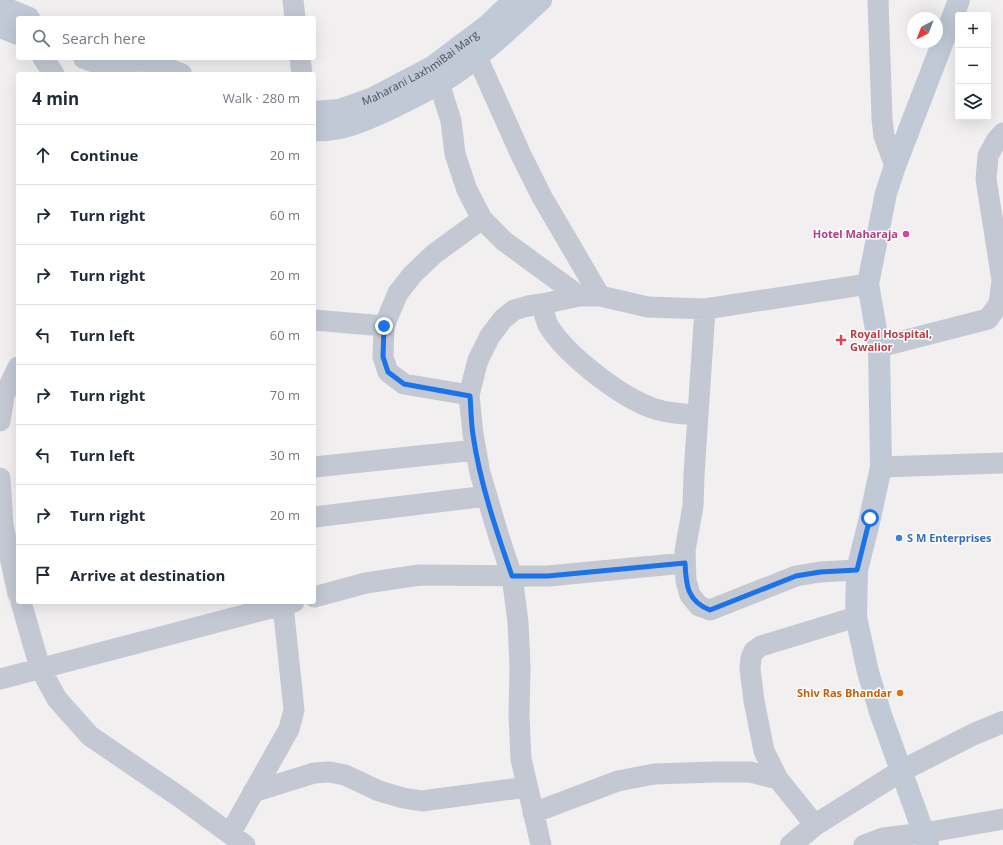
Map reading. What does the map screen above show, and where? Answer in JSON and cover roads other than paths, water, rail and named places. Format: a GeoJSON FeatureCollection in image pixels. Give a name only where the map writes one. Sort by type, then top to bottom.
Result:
{"type":"FeatureCollection","features":[{"type":"Feature","properties":{"kind":"main road","name":"Maharani LaxhmiBai Marg"},"geometry":{"type":"LineString","coordinates":[[316,112],[339,110],[435,75],[514,0]]}},
{"type":"Feature","properties":{"kind":"main road"},"geometry":{"type":"LineString","coordinates":[[316,130],[324,131],[351,125],[421,93],[435,75],[459,70],[498,40],[541,0]]}},
{"type":"Feature","properties":{"kind":"main road"},"geometry":{"type":"LineString","coordinates":[[926,839],[881,716],[868,672],[856,617],[857,570],[881,467],[879,347],[868,284],[886,193],[959,0]]}},
{"type":"Feature","properties":{"kind":"main road"},"geometry":{"type":"LineString","coordinates":[[0,6],[24,16]]}},
{"type":"Feature","properties":{"kind":"main road"},"geometry":{"type":"LineString","coordinates":[[0,27],[16,33]]}},
{"type":"Feature","properties":{"kind":"main road"},"geometry":{"type":"LineString","coordinates":[[90,60],[124,72]]}},
{"type":"Feature","properties":{"kind":"main road"},"geometry":{"type":"LineString","coordinates":[[142,60],[175,72]]}},
{"type":"Feature","properties":{"kind":"street"},"geometry":{"type":"LineString","coordinates":[[293,0],[295,16]]}},
{"type":"Feature","properties":{"kind":"street"},"geometry":{"type":"LineString","coordinates":[[878,0],[882,119],[884,136],[895,166]]}},
{"type":"Feature","properties":{"kind":"street"},"geometry":{"type":"LineString","coordinates":[[477,56],[522,157],[542,197],[600,296]]}},
{"type":"Feature","properties":{"kind":"street"},"geometry":{"type":"LineString","coordinates":[[44,60],[53,72]]}},
{"type":"Feature","properties":{"kind":"street"},"geometry":{"type":"LineString","coordinates":[[300,60],[302,72]]}},
{"type":"Feature","properties":{"kind":"street"},"geometry":{"type":"LineString","coordinates":[[435,75],[451,121],[455,154],[468,190],[482,219],[504,241],[579,296]]}},
{"type":"Feature","properties":{"kind":"street"},"geometry":{"type":"LineString","coordinates":[[879,347],[988,319],[999,304],[1002,280],[986,179],[988,156],[996,141],[1003,133]]}},
{"type":"Feature","properties":{"kind":"street"},"geometry":{"type":"LineString","coordinates":[[470,396],[404,384],[388,372],[383,357],[384,326],[398,294],[412,275],[434,254],[482,219]]}},
{"type":"Feature","properties":{"kind":"street"},"geometry":{"type":"LineString","coordinates":[[541,845],[521,760],[518,622],[512,576],[480,474],[473,434],[470,396],[478,360],[490,336],[503,319],[514,310],[579,296],[600,296],[648,307],[705,309],[868,284]]}},
{"type":"Feature","properties":{"kind":"street"},"geometry":{"type":"LineString","coordinates":[[542,304],[547,323],[558,339],[575,357],[599,376],[647,407],[671,413],[698,415]]}},
{"type":"Feature","properties":{"kind":"street"},"geometry":{"type":"LineString","coordinates":[[705,309],[693,506],[685,551],[686,581],[690,595],[699,606],[710,610],[796,576],[820,572],[857,570]]}},
{"type":"Feature","properties":{"kind":"street"},"geometry":{"type":"LineString","coordinates":[[316,320],[384,326]]}},
{"type":"Feature","properties":{"kind":"street"},"geometry":{"type":"LineString","coordinates":[[0,391],[16,369]]}},
{"type":"Feature","properties":{"kind":"street"},"geometry":{"type":"LineString","coordinates":[[0,421],[4,396],[16,370]]}},
{"type":"Feature","properties":{"kind":"street"},"geometry":{"type":"LineString","coordinates":[[316,467],[476,450]]}},
{"type":"Feature","properties":{"kind":"street"},"geometry":{"type":"LineString","coordinates":[[881,467],[1003,463]]}},
{"type":"Feature","properties":{"kind":"street"},"geometry":{"type":"LineString","coordinates":[[0,478],[3,525],[16,582]]}},
{"type":"Feature","properties":{"kind":"street"},"geometry":{"type":"LineString","coordinates":[[316,517],[487,496]]}},
{"type":"Feature","properties":{"kind":"street"},"geometry":{"type":"LineString","coordinates":[[316,596],[366,583],[419,575],[548,576],[685,563]]}},
{"type":"Feature","properties":{"kind":"street"},"geometry":{"type":"LineString","coordinates":[[22,604],[40,668],[57,700],[90,736],[181,798],[237,839],[253,792],[289,729],[294,710],[288,604]]}},
{"type":"Feature","properties":{"kind":"street"},"geometry":{"type":"LineString","coordinates":[[0,679],[284,604]]}},
{"type":"Feature","properties":{"kind":"street"},"geometry":{"type":"LineString","coordinates":[[815,825],[778,779],[764,750],[754,701],[750,669],[751,658],[754,651],[761,646],[856,617]]}},
{"type":"Feature","properties":{"kind":"street"},"geometry":{"type":"LineString","coordinates":[[790,845],[815,825],[901,771],[974,734],[1003,722]]}},
{"type":"Feature","properties":{"kind":"street"},"geometry":{"type":"LineString","coordinates":[[253,792],[314,773],[330,772],[345,775],[379,791],[403,798],[422,800],[527,787]]}},
{"type":"Feature","properties":{"kind":"street"},"geometry":{"type":"LineString","coordinates":[[534,813],[618,781],[654,774],[750,772],[778,779]]}},
{"type":"Feature","properties":{"kind":"street"},"geometry":{"type":"LineString","coordinates":[[864,845],[883,838],[926,839],[1003,819]]}},
{"type":"Feature","properties":{"kind":"place","name":"Hotel Maharaja"},"geometry":{"type":"Point","coordinates":[906,234]}},
{"type":"Feature","properties":{"kind":"place","name":"Royal Hospital, Gwalior"},"geometry":{"type":"Point","coordinates":[841,340]}},
{"type":"Feature","properties":{"kind":"place","name":"S M Enterprises"},"geometry":{"type":"Point","coordinates":[899,538]}},
{"type":"Feature","properties":{"kind":"place","name":"Shiv Ras Bhandar"},"geometry":{"type":"Point","coordinates":[900,693]}}]}
